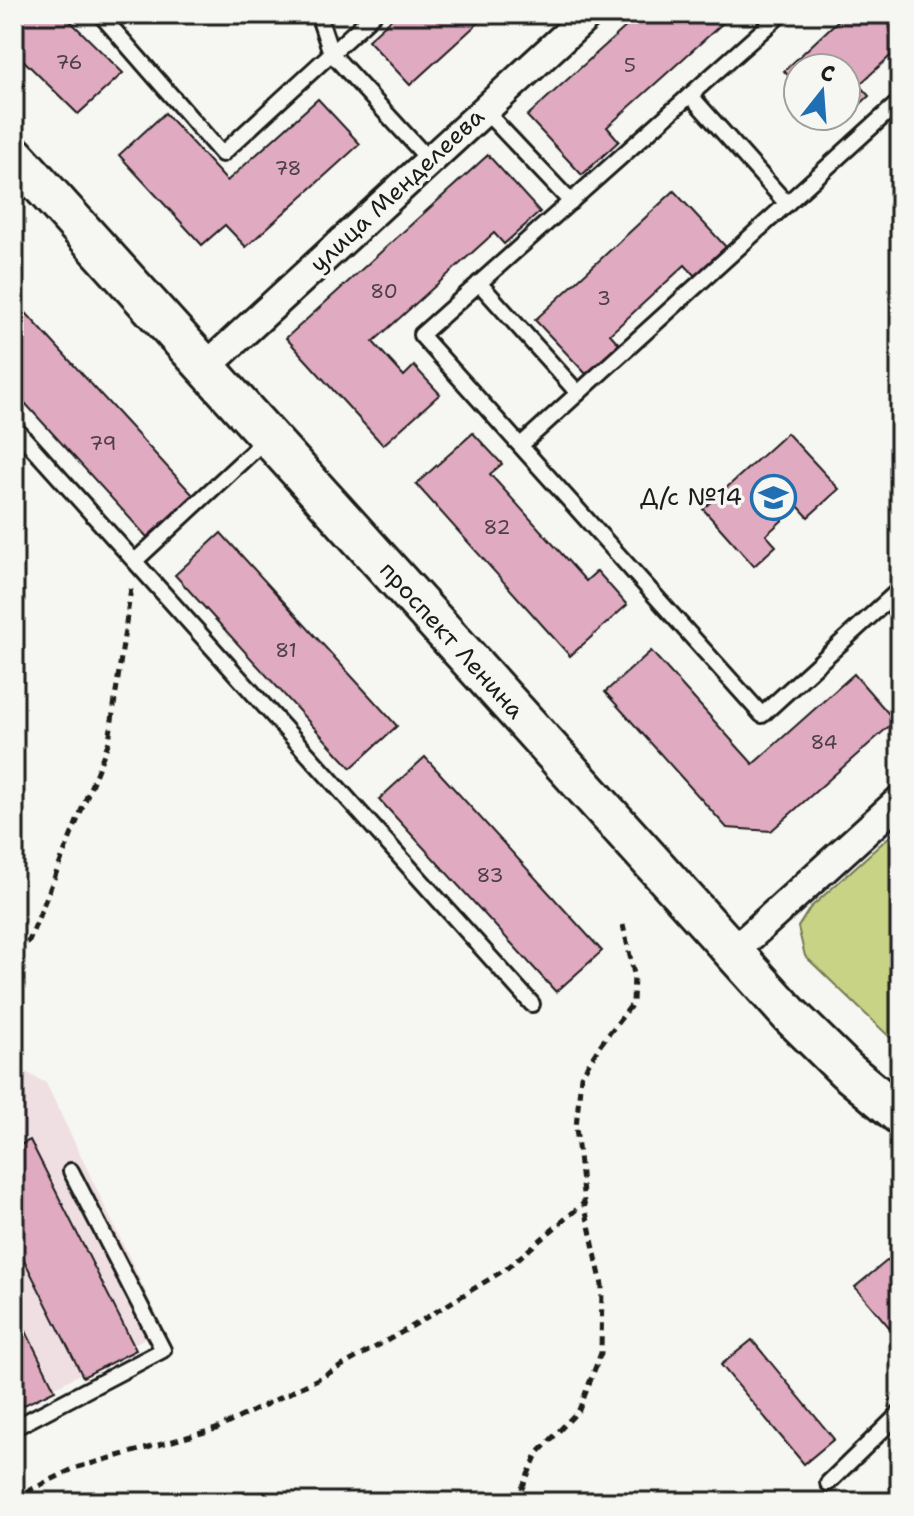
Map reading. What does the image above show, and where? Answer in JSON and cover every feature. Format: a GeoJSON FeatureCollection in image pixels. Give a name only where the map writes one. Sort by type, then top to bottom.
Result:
{"type":"FeatureCollection","features":[{"type":"Feature","properties":{"kind":"street","name":"улица Менделеева"},"geometry":{"type":"LineString","coordinates":[[206,367],[589,14]]}},
{"type":"Feature","properties":{"kind":"street","name":"проспект Ленина"},"geometry":{"type":"LineString","coordinates":[[14,155],[733,952],[846,1070],[900,1115]]}},
{"type":"Feature","properties":{"kind":"street"},"geometry":{"type":"LineString","coordinates":[[733,952],[900,800]]}},
{"type":"Feature","properties":{"kind":"lane"},"geometry":{"type":"LineString","coordinates":[[100,14],[222,154],[374,14]]}},
{"type":"Feature","properties":{"kind":"lane"},"geometry":{"type":"LineString","coordinates":[[318,14],[331,53],[429,160]]}},
{"type":"Feature","properties":{"kind":"lane"},"geometry":{"type":"LineString","coordinates":[[781,14],[421,335],[762,715],[900,589]]}},
{"type":"Feature","properties":{"kind":"lane"},"geometry":{"type":"LineString","coordinates":[[690,95],[787,204]]}},
{"type":"Feature","properties":{"kind":"lane"},"geometry":{"type":"LineString","coordinates":[[521,445],[900,101]]}},
{"type":"Feature","properties":{"kind":"lane"},"geometry":{"type":"LineString","coordinates":[[484,110],[571,202]]}},
{"type":"Feature","properties":{"kind":"lane"},"geometry":{"type":"LineString","coordinates":[[479,283],[578,393]]}},
{"type":"Feature","properties":{"kind":"lane"},"geometry":{"type":"LineString","coordinates":[[14,427],[532,1004]]}},
{"type":"Feature","properties":{"kind":"lane"},"geometry":{"type":"LineString","coordinates":[[135,561],[269,436]]}},
{"type":"Feature","properties":{"kind":"lane"},"geometry":{"type":"LineString","coordinates":[[14,1428],[163,1350],[71,1171]]}},
{"type":"Feature","properties":{"kind":"lane"},"geometry":{"type":"LineString","coordinates":[[828,1483],[900,1413]]}},
{"type":"Feature","properties":{"kind":"path"},"geometry":{"type":"LineString","coordinates":[[14,949],[29,941],[109,741],[135,561]]}},
{"type":"Feature","properties":{"kind":"path"},"geometry":{"type":"LineString","coordinates":[[516,1502],[537,1454],[579,1410],[601,1353],[602,1285],[584,1203],[576,1127],[581,1076],[633,1003],[634,974],[623,925]]}},
{"type":"Feature","properties":{"kind":"path"},"geometry":{"type":"LineString","coordinates":[[14,1498],[75,1468],[216,1429],[320,1378],[506,1269],[584,1203]]}},
{"type":"Feature","properties":{"kind":"shaded area"},"geometry":{"type":"Polygon","coordinates":[[[14,1066],[46,1083],[163,1328],[14,1410],[14,1066]]]}},
{"type":"Feature","properties":{"kind":"green space"},"geometry":{"type":"Polygon","coordinates":[[[900,827],[900,1047],[805,956],[798,927],[810,908],[900,827]]]}},
{"type":"Feature","properties":{"kind":"building"},"geometry":{"type":"Polygon","coordinates":[[[14,14],[63,14],[123,73],[78,114],[14,51],[14,14]]]}},
{"type":"Feature","properties":{"kind":"building"},"geometry":{"type":"Polygon","coordinates":[[[397,14],[488,14],[410,85],[368,40],[397,14]]]}},
{"type":"Feature","properties":{"kind":"building"},"geometry":{"type":"Polygon","coordinates":[[[640,14],[733,14],[607,127],[619,141],[582,175],[527,116],[640,14]]]}},
{"type":"Feature","properties":{"kind":"building"},"geometry":{"type":"Polygon","coordinates":[[[845,14],[900,14],[900,47],[862,82],[862,52],[804,52],[845,14]]]}},
{"type":"Feature","properties":{"kind":"building"},"geometry":{"type":"Polygon","coordinates":[[[862,88],[869,96],[862,103],[862,88]]]}},
{"type":"Feature","properties":{"kind":"building"},"geometry":{"type":"Polygon","coordinates":[[[318,99],[360,144],[246,247],[225,225],[202,245],[119,155],[165,113],[227,181],[318,99]]]}},
{"type":"Feature","properties":{"kind":"building"},"geometry":{"type":"Polygon","coordinates":[[[488,155],[540,212],[504,244],[494,233],[373,342],[404,376],[414,366],[440,394],[383,445],[286,338],[488,155]]]}},
{"type":"Feature","properties":{"kind":"building"},"geometry":{"type":"Polygon","coordinates":[[[674,191],[726,247],[695,276],[685,265],[610,334],[620,345],[588,376],[535,320],[674,191]]]}},
{"type":"Feature","properties":{"kind":"building"},"geometry":{"type":"Polygon","coordinates":[[[16,302],[193,495],[147,537],[14,391],[16,302]]]}},
{"type":"Feature","properties":{"kind":"building"},"geometry":{"type":"Polygon","coordinates":[[[473,433],[502,464],[490,474],[586,581],[597,571],[627,605],[570,656],[416,484],[473,433]]]}},
{"type":"Feature","properties":{"kind":"building","name":"Д/с №14"},"geometry":{"type":"Polygon","coordinates":[[[787,433],[839,489],[808,517],[798,506],[766,535],[776,546],[754,566],[703,509],[787,433]]]}},
{"type":"Feature","properties":{"kind":"building"},"geometry":{"type":"Polygon","coordinates":[[[221,533],[397,726],[351,768],[175,575],[221,533]]]}},
{"type":"Feature","properties":{"kind":"building"},"geometry":{"type":"Polygon","coordinates":[[[900,613],[900,634],[890,623],[900,613]]]}},
{"type":"Feature","properties":{"kind":"building"},"geometry":{"type":"Polygon","coordinates":[[[651,651],[753,764],[854,674],[895,721],[771,831],[727,828],[605,692],[651,651]]]}},
{"type":"Feature","properties":{"kind":"building"},"geometry":{"type":"Polygon","coordinates":[[[425,757],[602,951],[556,992],[379,799],[425,757]]]}},
{"type":"Feature","properties":{"kind":"building"},"geometry":{"type":"Polygon","coordinates":[[[30,1140],[136,1350],[83,1377],[14,1240],[14,1148],[30,1140]]]}},
{"type":"Feature","properties":{"kind":"building"},"geometry":{"type":"Polygon","coordinates":[[[900,1250],[900,1340],[855,1287],[900,1250]]]}},
{"type":"Feature","properties":{"kind":"building"},"geometry":{"type":"Polygon","coordinates":[[[14,1307],[55,1390],[14,1410],[14,1307]]]}},
{"type":"Feature","properties":{"kind":"building"},"geometry":{"type":"Polygon","coordinates":[[[752,1340],[834,1439],[804,1464],[721,1365],[752,1340]]]}},
{"type":"Feature","properties":{"kind":"place","name":"Д/с №14"},"geometry":{"type":"Point","coordinates":[773,497]}}]}
